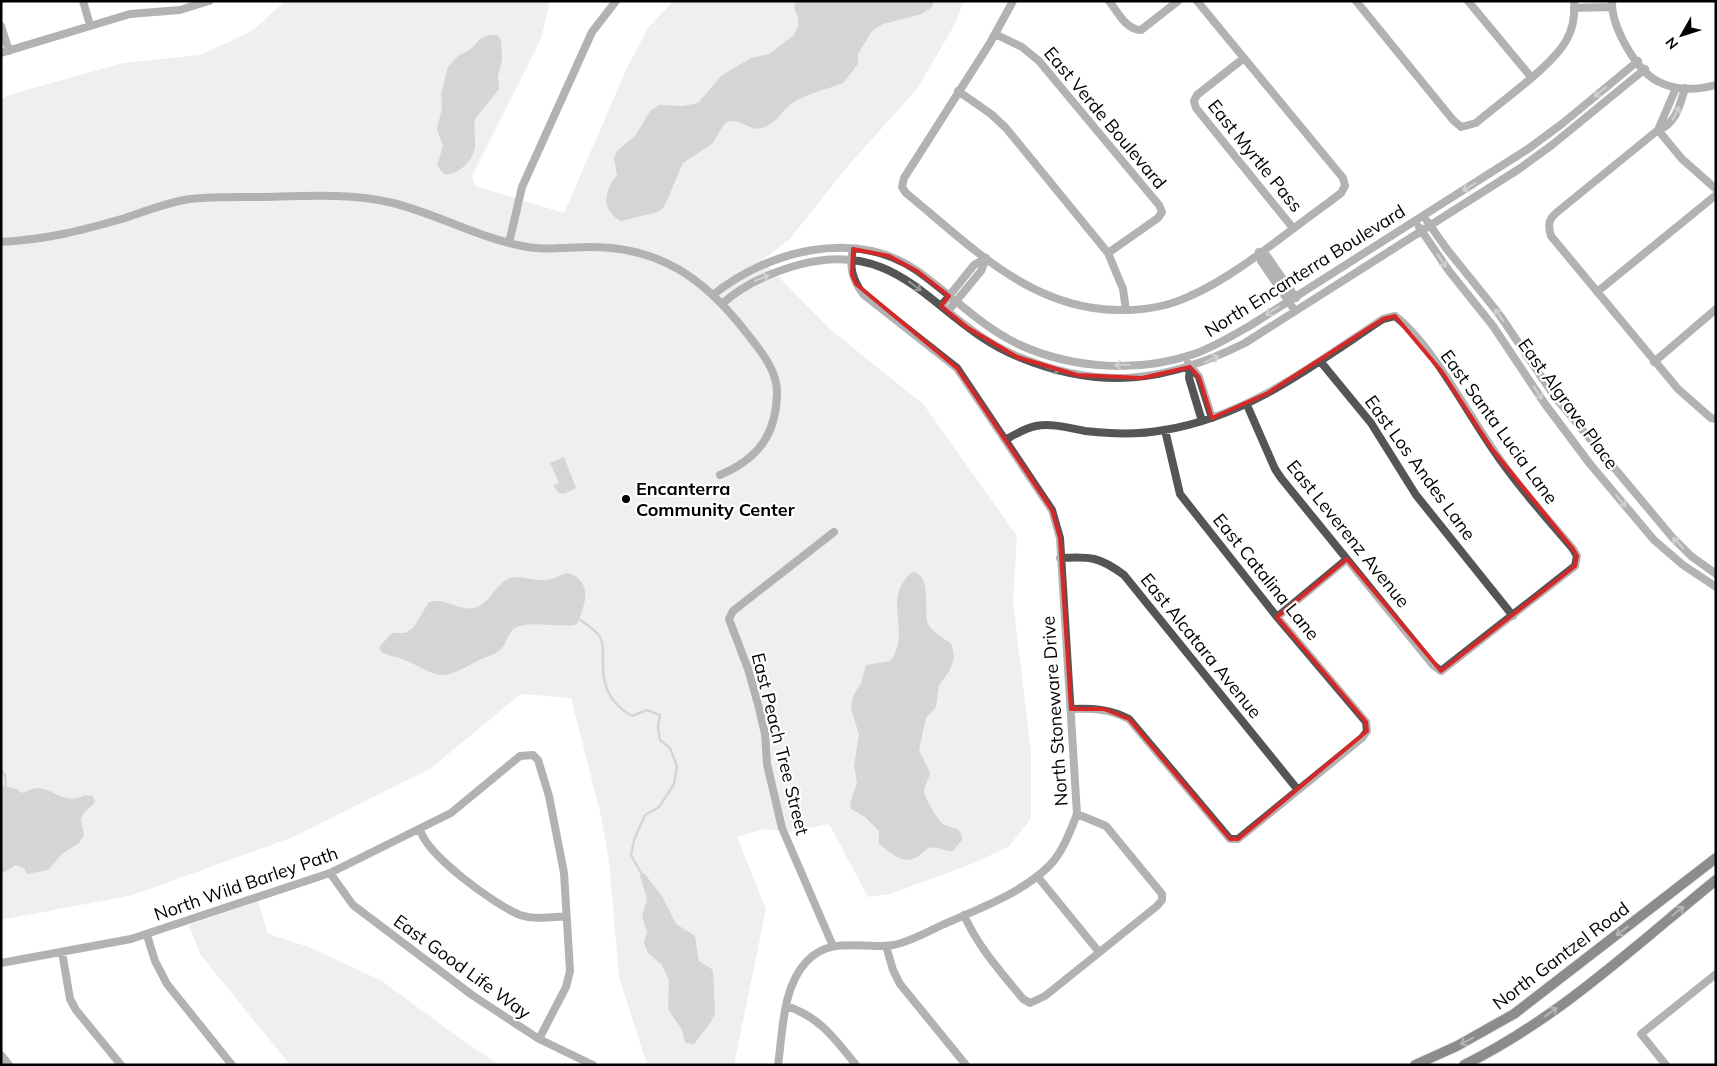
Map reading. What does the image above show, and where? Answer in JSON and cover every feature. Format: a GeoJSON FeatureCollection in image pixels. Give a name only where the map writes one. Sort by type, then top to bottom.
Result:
{"type":"FeatureCollection","features":[{"type":"Feature","properties":{"kind":"main road","name":"North Gantzel Road"},"geometry":{"type":"LineString","coordinates":[[1415,1065],[1458,1046],[1514,1014],[1716,858]]}},
{"type":"Feature","properties":{"kind":"main road","name":"North Gantzel Road"},"geometry":{"type":"LineString","coordinates":[[1464,1065],[1511,1040],[1558,1006],[1716,880]]}},
{"type":"Feature","properties":{"kind":"street"},"geometry":{"type":"LineString","coordinates":[[83,1],[90,25]]}},
{"type":"Feature","properties":{"kind":"street"},"geometry":{"type":"LineString","coordinates":[[179,1],[180,10]]}},
{"type":"Feature","properties":{"kind":"street"},"geometry":{"type":"LineString","coordinates":[[1,26],[5,52],[130,14],[180,10],[209,1]]}},
{"type":"Feature","properties":{"kind":"street"},"geometry":{"type":"LineString","coordinates":[[509,243],[522,187],[592,32],[616,1]]}},
{"type":"Feature","properties":{"kind":"street"},"geometry":{"type":"LineString","coordinates":[[1014,1],[904,178],[902,186],[906,193],[986,258],[1028,287],[1065,304],[1105,311],[1144,310],[1189,297],[1210,286],[1293,228],[1341,193],[1345,186],[1343,178],[1197,1]]}},
{"type":"Feature","properties":{"kind":"street"},"geometry":{"type":"LineString","coordinates":[[1110,1],[1134,30],[1141,30],[1178,1]]}},
{"type":"Feature","properties":{"kind":"street"},"geometry":{"type":"LineString","coordinates":[[1356,1],[1453,120],[1461,126],[1476,123],[1558,54],[1568,38],[1573,22],[1574,5],[1612,4],[1622,39],[1636,59],[1658,81],[1676,88],[1701,89],[1716,85]]}},
{"type":"Feature","properties":{"kind":"street"},"geometry":{"type":"LineString","coordinates":[[1468,1],[1531,77]]}},
{"type":"Feature","properties":{"kind":"street","name":"East Verde Boulevard"},"geometry":{"type":"LineString","coordinates":[[995,34],[1022,47],[1039,60],[1159,205],[1162,212],[1158,218],[1108,253]]}},
{"type":"Feature","properties":{"kind":"street","name":"East Myrtle Pass"},"geometry":{"type":"LineString","coordinates":[[1244,58],[1197,95],[1194,101],[1196,108],[1293,228]]}},
{"type":"Feature","properties":{"kind":"street","name":"North Encanterra Boulevard"},"geometry":{"type":"LineString","coordinates":[[713,295],[739,275],[783,258],[821,248],[853,248],[889,256],[904,263],[990,328],[1020,345],[1072,362],[1091,365],[1132,365],[1186,357],[1228,338],[1541,140],[1636,59]]}},
{"type":"Feature","properties":{"kind":"street","name":"North Encanterra Boulevard"},"geometry":{"type":"LineString","coordinates":[[722,304],[745,285],[777,272],[810,262],[851,259],[875,264],[895,272],[989,342],[1017,357],[1076,375],[1142,378],[1190,367],[1245,343],[1537,157],[1645,69]]}},
{"type":"Feature","properties":{"kind":"street"},"geometry":{"type":"LineString","coordinates":[[1658,130],[1676,88]]}},
{"type":"Feature","properties":{"kind":"street"},"geometry":{"type":"LineString","coordinates":[[1685,88],[1674,118],[1667,127],[1658,130],[1551,217],[1548,226],[1551,236],[1678,390],[1711,418],[1716,419]]}},
{"type":"Feature","properties":{"kind":"street"},"geometry":{"type":"LineString","coordinates":[[958,90],[991,114],[1006,128],[1108,253],[1123,289],[1126,310]]}},
{"type":"Feature","properties":{"kind":"street"},"geometry":{"type":"LineString","coordinates":[[1658,130],[1682,159],[1716,189]]}},
{"type":"Feature","properties":{"kind":"street"},"geometry":{"type":"LineString","coordinates":[[1,242],[51,238],[189,199],[335,195],[394,203],[509,243],[544,249],[592,247],[634,250],[654,256],[695,279],[722,304],[760,350],[772,370],[778,387],[776,412],[771,430],[756,454],[747,461],[720,475]]}},
{"type":"Feature","properties":{"kind":"street"},"geometry":{"type":"LineString","coordinates":[[1597,292],[1716,195]]}},
{"type":"Feature","properties":{"kind":"street","name":"East Algrave Place"},"geometry":{"type":"LineString","coordinates":[[1424,215],[1500,314],[1555,397],[1619,471],[1672,537],[1691,556],[1716,574]]}},
{"type":"Feature","properties":{"kind":"street","name":"East Algrave Place"},"geometry":{"type":"LineString","coordinates":[[1415,221],[1449,271],[1493,326],[1545,404],[1606,483],[1654,540],[1683,565],[1716,588]]}},
{"type":"Feature","properties":{"kind":"street","name":"North Stoneware Drive"},"geometry":{"type":"LineString","coordinates":[[778,1065],[786,1006],[792,982],[802,966],[816,954],[833,946],[853,944],[886,946],[909,940],[1018,889],[1050,866],[1068,838],[1077,814],[1060,538],[1052,510],[956,368],[863,294],[852,275],[851,259],[853,248]]}},
{"type":"Feature","properties":{"kind":"street"},"geometry":{"type":"LineString","coordinates":[[1259,252],[1268,256],[1298,308]]}},
{"type":"Feature","properties":{"kind":"street"},"geometry":{"type":"LineString","coordinates":[[944,309],[949,296],[974,265],[986,258]]}},
{"type":"Feature","properties":{"kind":"street"},"geometry":{"type":"LineString","coordinates":[[944,309],[955,301],[981,271],[986,258]]}},
{"type":"Feature","properties":{"kind":"street"},"geometry":{"type":"LineString","coordinates":[[1654,362],[1716,309]]}},
{"type":"Feature","properties":{"kind":"street","name":"East Santa Lucia Lane"},"geometry":{"type":"LineString","coordinates":[[1320,361],[1383,319],[1395,316],[1405,324],[1442,372],[1492,449],[1577,556],[1575,566],[1513,616]]}},
{"type":"Feature","properties":{"kind":"street"},"geometry":{"type":"LineString","coordinates":[[1186,357],[1190,367],[1199,377],[1212,418]]}},
{"type":"Feature","properties":{"kind":"street"},"geometry":{"type":"LineString","coordinates":[[1005,440],[1035,426],[1054,425],[1124,434],[1165,430],[1202,421],[1247,405],[1320,361]]}},
{"type":"Feature","properties":{"kind":"street","name":"East Los Andes Lane"},"geometry":{"type":"LineString","coordinates":[[1320,361],[1371,424],[1416,495],[1513,616]]}},
{"type":"Feature","properties":{"kind":"street"},"geometry":{"type":"LineString","coordinates":[[1190,367],[1189,378],[1202,421]]}},
{"type":"Feature","properties":{"kind":"street","name":"East Leverenz Avenue"},"geometry":{"type":"LineString","coordinates":[[1247,405],[1275,469],[1433,665],[1441,671],[1513,616]]}},
{"type":"Feature","properties":{"kind":"street","name":"East Catalina Lane"},"geometry":{"type":"LineString","coordinates":[[1165,430],[1180,494],[1277,616],[1366,722],[1367,731],[1362,738],[1298,790]]}},
{"type":"Feature","properties":{"kind":"street"},"geometry":{"type":"LineString","coordinates":[[1606,483],[1619,471]]}},
{"type":"Feature","properties":{"kind":"street","name":"East Peach Tree Street"},"geometry":{"type":"LineString","coordinates":[[833,946],[782,828],[767,764],[765,734],[759,708],[748,669],[729,619],[733,611],[834,532]]}},
{"type":"Feature","properties":{"kind":"street","name":"East Alcatara Avenue"},"geometry":{"type":"LineString","coordinates":[[1060,558],[1097,558],[1124,575],[1298,790]]}},
{"type":"Feature","properties":{"kind":"street"},"geometry":{"type":"LineString","coordinates":[[1277,616],[1347,559]]}},
{"type":"Feature","properties":{"kind":"street"},"geometry":{"type":"LineString","coordinates":[[1072,709],[1104,709],[1129,719],[1230,839],[1238,839],[1298,790]]}},
{"type":"Feature","properties":{"kind":"street","name":"North Wild Barley Path"},"geometry":{"type":"LineString","coordinates":[[1,963],[147,935],[330,874],[451,813],[474,796],[511,761],[520,756],[533,755],[538,760],[556,830],[564,873],[570,972],[566,987],[538,1039]]}},
{"type":"Feature","properties":{"kind":"street"},"geometry":{"type":"LineString","coordinates":[[964,915],[974,938],[1024,999],[1030,1003],[1045,996],[1157,906],[1162,900],[1162,894],[1106,826],[1077,814]]}},
{"type":"Feature","properties":{"kind":"street"},"geometry":{"type":"LineString","coordinates":[[420,829],[422,838],[454,871],[505,906],[521,915],[542,918],[566,916]]}},
{"type":"Feature","properties":{"kind":"street","name":"East Good Life Way"},"geometry":{"type":"LineString","coordinates":[[330,874],[353,905],[472,995],[538,1039],[594,1065]]}},
{"type":"Feature","properties":{"kind":"street"},"geometry":{"type":"LineString","coordinates":[[1037,876],[1099,952]]}},
{"type":"Feature","properties":{"kind":"street"},"geometry":{"type":"LineString","coordinates":[[147,935],[155,961],[167,984],[232,1065]]}},
{"type":"Feature","properties":{"kind":"street"},"geometry":{"type":"LineString","coordinates":[[886,946],[893,970],[900,984],[966,1065]]}},
{"type":"Feature","properties":{"kind":"street"},"geometry":{"type":"LineString","coordinates":[[62,952],[70,999],[76,1010],[121,1065]]}},
{"type":"Feature","properties":{"kind":"street"},"geometry":{"type":"LineString","coordinates":[[1666,1065],[1641,1034],[1715,974]]}},
{"type":"Feature","properties":{"kind":"street"},"geometry":{"type":"LineString","coordinates":[[786,1006],[800,1010],[828,1030],[856,1065]]}},
{"type":"Feature","properties":{"kind":"street"},"geometry":{"type":"LineString","coordinates":[[1,1055],[9,1065]]}},
{"type":"Feature","properties":{"kind":"highlighted area"},"geometry":{"type":"Polygon","coordinates":[[[853,249],[889,256],[917,271],[949,296],[941,306],[968,328],[1017,357],[1077,375],[1142,378],[1190,367],[1199,377],[1212,418],[1268,393],[1383,319],[1395,316],[1442,372],[1492,449],[1573,549],[1577,556],[1575,566],[1441,671],[1347,559],[1277,617],[1366,722],[1367,731],[1238,839],[1230,839],[1129,719],[1104,709],[1071,709],[1060,538],[1052,510],[957,368],[856,284],[852,275],[853,249]]]}},
{"type":"Feature","properties":{"kind":"shaded area"},"geometry":{"type":"Polygon","coordinates":[[[285,1],[550,1],[541,39],[472,176],[475,186],[564,213],[627,68],[648,28],[673,1],[964,1],[955,24],[917,89],[847,167],[789,240],[762,260],[830,329],[924,405],[1017,536],[1013,601],[1031,752],[1031,819],[1008,847],[974,863],[890,894],[868,897],[829,824],[790,832],[764,829],[737,837],[766,909],[734,1065],[647,1065],[619,977],[609,861],[601,816],[571,698],[521,694],[430,769],[293,837],[133,895],[1,920],[1,99],[9,95],[123,63],[200,55],[252,31],[285,1]]]}},
{"type":"Feature","properties":{"kind":"shaded area"},"geometry":{"type":"Polygon","coordinates":[[[795,1],[934,1],[932,7],[922,14],[883,24],[872,31],[858,54],[858,64],[843,83],[810,94],[792,103],[771,124],[762,128],[752,128],[735,121],[725,123],[712,144],[683,163],[664,207],[658,212],[621,221],[614,216],[607,206],[606,200],[609,188],[617,175],[614,158],[617,151],[635,136],[651,110],[659,105],[683,106],[698,103],[722,75],[751,58],[769,54],[794,35],[798,26],[798,18],[794,8],[795,1]]]}},
{"type":"Feature","properties":{"kind":"shaded area"},"geometry":{"type":"Polygon","coordinates":[[[497,35],[501,39],[502,59],[498,77],[499,89],[475,119],[475,147],[468,162],[454,173],[444,174],[437,166],[443,146],[437,129],[442,108],[441,93],[448,67],[458,56],[471,49],[481,38],[497,35]]]}},
{"type":"Feature","properties":{"kind":"shaded area"},"geometry":{"type":"Polygon","coordinates":[[[564,457],[576,488],[564,494],[559,493],[553,485],[559,483],[550,463],[564,457]]]}},
{"type":"Feature","properties":{"kind":"shaded area"},"geometry":{"type":"Polygon","coordinates":[[[912,572],[919,574],[923,579],[928,624],[952,645],[954,658],[950,670],[939,685],[936,707],[926,718],[919,750],[930,773],[924,791],[928,802],[939,820],[957,829],[962,840],[953,851],[930,848],[917,857],[907,860],[897,857],[879,844],[879,831],[865,817],[851,809],[850,804],[857,782],[854,766],[859,735],[851,708],[853,696],[861,683],[866,665],[890,661],[896,650],[899,639],[898,594],[903,583],[912,572]]]}},
{"type":"Feature","properties":{"kind":"shaded area"},"geometry":{"type":"Polygon","coordinates":[[[568,573],[576,577],[584,587],[585,601],[577,624],[565,626],[531,624],[517,627],[512,631],[498,652],[447,675],[433,673],[381,652],[380,646],[392,633],[405,633],[413,628],[429,602],[441,601],[462,608],[473,608],[484,603],[508,579],[517,577],[546,580],[568,573]]]}},
{"type":"Feature","properties":{"kind":"shaded area"},"geometry":{"type":"Polygon","coordinates":[[[1,785],[17,789],[22,793],[32,789],[44,789],[72,799],[85,795],[93,796],[95,802],[83,814],[81,820],[84,836],[79,843],[63,853],[48,870],[27,874],[24,868],[16,865],[1,874],[1,785]]]}},
{"type":"Feature","properties":{"kind":"shaded area"},"geometry":{"type":"Polygon","coordinates":[[[644,873],[662,896],[676,924],[695,936],[699,961],[713,970],[715,1013],[711,1022],[694,1044],[685,1043],[682,1030],[668,1009],[669,980],[662,965],[648,953],[644,943],[647,931],[642,917],[647,899],[640,876],[644,873]]]}},
{"type":"Feature","properties":{"kind":"shaded area"},"geometry":{"type":"Polygon","coordinates":[[[258,901],[268,934],[309,947],[382,981],[499,1065],[290,1065],[200,954],[189,925],[258,901]]]}},
{"type":"Feature","properties":{"kind":"waterway"},"geometry":{"type":"LineString","coordinates":[[579,619],[591,627],[600,637],[603,648],[604,677],[612,699],[632,716],[647,710],[660,715],[658,727],[660,740],[670,748],[677,766],[674,784],[659,807],[645,815],[634,840],[631,855],[642,875]]}},
{"type":"Feature","properties":{"kind":"waterway"},"geometry":{"type":"LineString","coordinates":[[1,771],[5,775],[6,787]]}},
{"type":"Feature","properties":{"kind":"place","name":"Encanterra Community Center"},"geometry":{"type":"Point","coordinates":[626,499]}}]}
